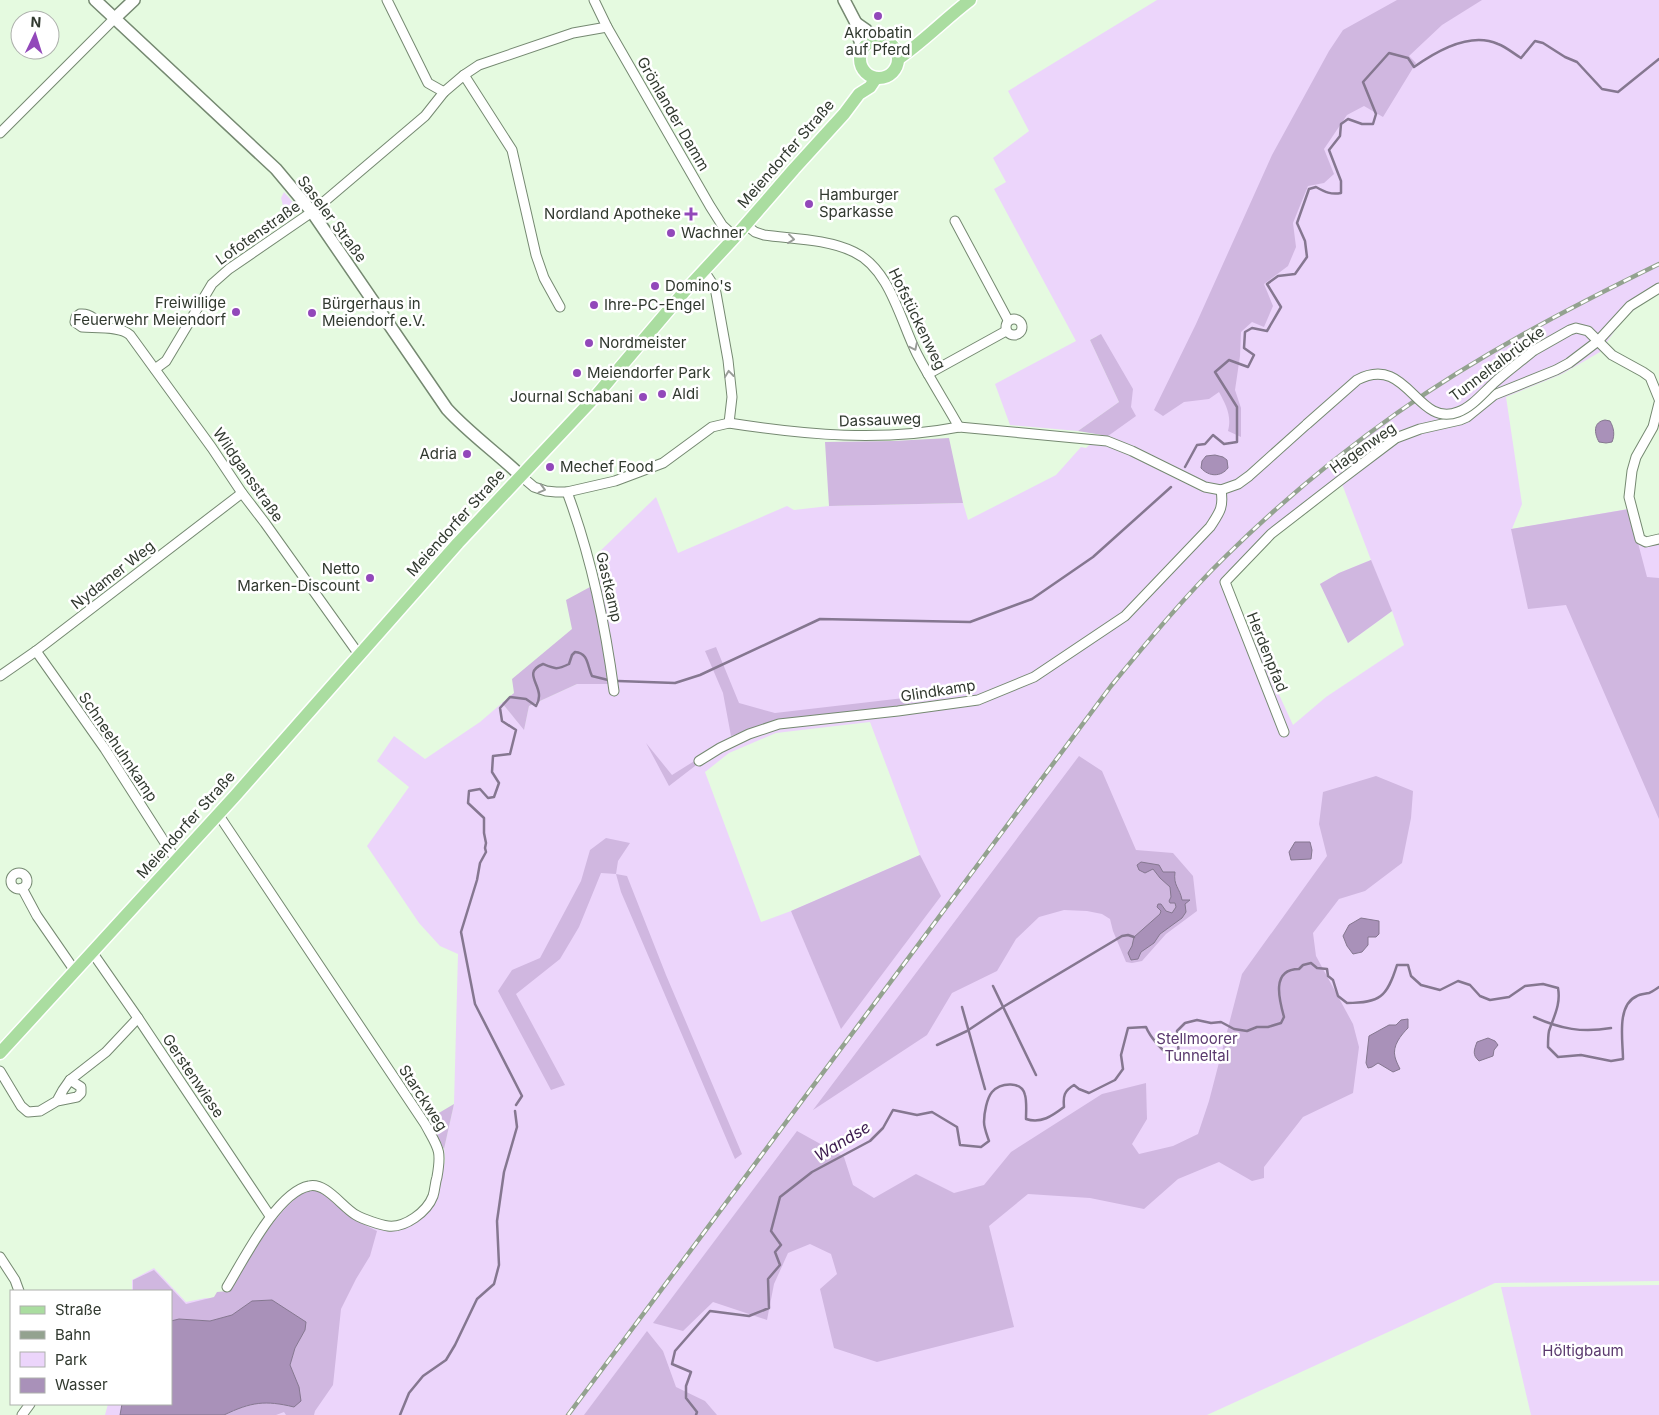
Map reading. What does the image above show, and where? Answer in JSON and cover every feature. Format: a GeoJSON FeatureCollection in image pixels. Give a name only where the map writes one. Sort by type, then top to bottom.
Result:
{"type":"FeatureCollection","features":[{"type":"Feature","properties":{"kind":"main road","name":"Meiendorfer Straße"},"geometry":{"type":"LineString","coordinates":[[0,1053],[360,656],[452,550],[595,397],[844,114],[859,94],[870,87],[871,75],[885,77],[891,74],[895,69],[895,53],[912,49],[970,0]]}},
{"type":"Feature","properties":{"kind":"main road"},"geometry":{"type":"LineString","coordinates":[[871,75],[860,61],[863,49],[868,44],[875,41],[885,42],[895,53]]}},
{"type":"Feature","properties":{"kind":"street","name":"Saseler Straße"},"geometry":{"type":"LineString","coordinates":[[95,0],[276,169],[312,212],[448,409],[461,424],[521,476]]}},
{"type":"Feature","properties":{"kind":"street"},"geometry":{"type":"LineString","coordinates":[[0,133],[134,0]]}},
{"type":"Feature","properties":{"kind":"street"},"geometry":{"type":"LineString","coordinates":[[387,0],[428,83],[444,92]]}},
{"type":"Feature","properties":{"kind":"street","name":"Grönlander Damm"},"geometry":{"type":"LineString","coordinates":[[594,0],[607,27],[710,206],[722,225],[735,237]]}},
{"type":"Feature","properties":{"kind":"street"},"geometry":{"type":"LineString","coordinates":[[844,0],[856,22],[875,41]]}},
{"type":"Feature","properties":{"kind":"street"},"geometry":{"type":"LineString","coordinates":[[856,22],[856,30],[863,49]]}},
{"type":"Feature","properties":{"kind":"street","name":"Lofotenstraße"},"geometry":{"type":"LineString","coordinates":[[155,369],[166,361],[212,284],[229,269],[312,212],[425,116],[444,92],[464,75],[480,65],[564,36],[607,27]]}},
{"type":"Feature","properties":{"kind":"street"},"geometry":{"type":"LineString","coordinates":[[464,75],[512,150],[536,255],[544,278],[560,307]]}},
{"type":"Feature","properties":{"kind":"street"},"geometry":{"type":"LineString","coordinates":[[955,221],[1008,320]]}},
{"type":"Feature","properties":{"kind":"street","name":"Hofstückenweg"},"geometry":{"type":"LineString","coordinates":[[746,224],[758,234],[839,246],[855,252],[867,260],[884,280],[928,374],[959,427]]}},
{"type":"Feature","properties":{"kind":"street"},"geometry":{"type":"LineString","coordinates":[[704,271],[714,286],[716,293],[728,360],[732,397],[729,423]]}},
{"type":"Feature","properties":{"kind":"street","name":"Hagenweg"},"geometry":{"type":"LineString","coordinates":[[1225,582],[1271,534],[1396,438],[1420,429],[1460,420],[1467,417],[1494,395],[1556,370],[1580,356],[1598,342],[1630,306],[1659,288]]}},
{"type":"Feature","properties":{"kind":"street"},"geometry":{"type":"LineString","coordinates":[[1017,319],[1021,323],[1022,328],[1019,333],[1014,335],[1006,331],[1005,325],[1008,320],[1017,319]]}},
{"type":"Feature","properties":{"kind":"street","name":"Wildgansstraße"},"geometry":{"type":"LineString","coordinates":[[100,328],[121,330],[128,333],[360,656]]}},
{"type":"Feature","properties":{"kind":"street","name":"Tunneltalbrücke"},"geometry":{"type":"LineString","coordinates":[[1221,490],[1238,484],[1249,476],[1357,380],[1363,377],[1377,374],[1395,378],[1430,410],[1440,413],[1457,413],[1474,402],[1533,351],[1576,328],[1588,331],[1612,355],[1650,377],[1659,399]]}},
{"type":"Feature","properties":{"kind":"street"},"geometry":{"type":"LineString","coordinates":[[928,374],[1006,331]]}},
{"type":"Feature","properties":{"kind":"street"},"geometry":{"type":"LineString","coordinates":[[1659,403],[1653,427],[1636,457],[1629,497],[1640,539],[1646,542],[1659,539]]}},
{"type":"Feature","properties":{"kind":"street","name":"Dassauweg"},"geometry":{"type":"LineString","coordinates":[[521,476],[538,489],[567,492],[614,481],[663,463],[712,427],[729,423],[862,437],[936,431],[959,427],[1107,441],[1206,486],[1221,490]]}},
{"type":"Feature","properties":{"kind":"street","name":"Glindkamp"},"geometry":{"type":"LineString","coordinates":[[699,761],[720,748],[750,734],[780,724],[898,712],[978,700],[1034,677],[1125,616],[1210,527],[1223,504],[1221,490]]}},
{"type":"Feature","properties":{"kind":"street","name":"Gastkamp"},"geometry":{"type":"LineString","coordinates":[[567,492],[590,565],[608,649],[614,691]]}},
{"type":"Feature","properties":{"kind":"street","name":"Nydamer Weg"},"geometry":{"type":"LineString","coordinates":[[0,676],[36,651],[242,493]]}},
{"type":"Feature","properties":{"kind":"street","name":"Herdenpfad"},"geometry":{"type":"LineString","coordinates":[[1225,582],[1284,732]]}},
{"type":"Feature","properties":{"kind":"street","name":"Schneehuhnkamp"},"geometry":{"type":"LineString","coordinates":[[36,651],[105,749],[176,860]]}},
{"type":"Feature","properties":{"kind":"street","name":"Starckweg"},"geometry":{"type":"LineString","coordinates":[[218,814],[425,1124],[439,1149],[440,1160],[433,1196],[416,1216],[400,1225],[388,1226],[357,1216],[335,1196],[317,1185],[308,1186],[300,1190],[270,1216],[227,1288]]}},
{"type":"Feature","properties":{"kind":"street"},"geometry":{"type":"LineString","coordinates":[[22,888],[37,916],[75,971]]}},
{"type":"Feature","properties":{"kind":"street","name":"Gerstenwiese"},"geometry":{"type":"LineString","coordinates":[[92,952],[270,1216]]}},
{"type":"Feature","properties":{"kind":"street"},"geometry":{"type":"LineString","coordinates":[[57,1101],[62,1090],[70,1080],[106,1052],[138,1018]]}},
{"type":"Feature","properties":{"kind":"street"},"geometry":{"type":"LineString","coordinates":[[0,1070],[20,1106],[28,1112],[40,1111],[57,1101],[77,1097],[81,1093],[81,1087],[70,1080]]}},
{"type":"Feature","properties":{"kind":"street"},"geometry":{"type":"LineString","coordinates":[[0,1256],[20,1290]]}},
{"type":"Feature","properties":{"kind":"green space","name":"Stellmoorer Tunneltal"},"geometry":{"type":"Polygon","coordinates":[[[1157,0],[1659,0],[1659,293],[1648,299],[1623,319],[1600,352],[1562,374],[1506,397],[1522,504],[1512,529],[1634,508],[1642,538],[1659,535],[1659,1281],[1495,1283],[1207,1415],[105,1415],[108,1405],[172,1405],[172,1290],[132,1290],[132,1280],[154,1268],[186,1302],[206,1298],[230,1303],[235,1280],[274,1219],[292,1199],[305,1189],[317,1188],[352,1216],[394,1229],[435,1199],[445,1160],[444,1149],[454,1104],[458,954],[440,946],[419,923],[367,846],[409,787],[377,761],[394,736],[425,759],[480,722],[502,703],[524,729],[529,706],[577,684],[598,684],[617,675],[595,556],[656,497],[678,553],[787,506],[794,510],[829,506],[963,503],[968,520],[1056,475],[1081,447],[1086,448],[1126,411],[1097,336],[1090,340],[1119,402],[1078,431],[1010,425],[995,384],[1076,341],[994,189],[1006,182],[993,158],[1029,131],[1008,91],[1157,0]],[[1337,477],[1286,518],[1224,575],[1293,725],[1326,697],[1404,645],[1392,611],[1348,643],[1320,584],[1339,573],[1371,560],[1342,484],[1337,477]],[[870,722],[776,733],[729,753],[705,772],[761,922],[791,911],[920,855],[870,722]]]}},
{"type":"Feature","properties":{"kind":"green space"},"geometry":{"type":"Polygon","coordinates":[[[284,192],[297,211],[287,221],[281,198],[284,192]]]}},
{"type":"Feature","properties":{"kind":"green space","name":"Höltigbaum"},"geometry":{"type":"Polygon","coordinates":[[[1659,1285],[1659,1415],[1531,1415],[1501,1287],[1659,1285]]]}},
{"type":"Feature","properties":{"kind":"shaded area"},"geometry":{"type":"Polygon","coordinates":[[[1397,0],[1482,0],[1442,25],[1409,56],[1416,63],[1383,117],[1364,106],[1347,115],[1324,149],[1334,174],[1324,183],[1308,186],[1293,223],[1296,247],[1288,266],[1264,284],[1273,306],[1264,327],[1252,322],[1241,332],[1235,390],[1241,408],[1241,437],[1228,431],[1229,415],[1219,392],[1209,399],[1184,402],[1163,416],[1154,410],[1196,324],[1272,155],[1329,51],[1343,30],[1397,0]]]}},
{"type":"Feature","properties":{"kind":"shaded area"},"geometry":{"type":"Polygon","coordinates":[[[1101,334],[1133,389],[1131,407],[1136,416],[1108,436],[1078,431],[1119,402],[1090,340],[1101,334]]]}},
{"type":"Feature","properties":{"kind":"shaded area"},"geometry":{"type":"Polygon","coordinates":[[[949,438],[963,503],[829,506],[825,442],[949,438]]]}},
{"type":"Feature","properties":{"kind":"shaded area"},"geometry":{"type":"Polygon","coordinates":[[[1629,509],[1647,577],[1659,578],[1659,819],[1566,605],[1528,609],[1511,529],[1629,509]]]}},
{"type":"Feature","properties":{"kind":"shaded area"},"geometry":{"type":"Polygon","coordinates":[[[1371,560],[1392,611],[1348,643],[1320,584],[1339,573],[1371,560]]]}},
{"type":"Feature","properties":{"kind":"shaded area"},"geometry":{"type":"Polygon","coordinates":[[[590,587],[605,649],[610,684],[577,684],[529,706],[524,730],[502,703],[514,693],[512,679],[572,629],[566,600],[590,587]]]}},
{"type":"Feature","properties":{"kind":"shaded area"},"geometry":{"type":"Polygon","coordinates":[[[716,647],[739,703],[775,713],[904,698],[912,706],[778,720],[731,736],[723,693],[705,651],[716,647]]]}},
{"type":"Feature","properties":{"kind":"shaded area"},"geometry":{"type":"Polygon","coordinates":[[[646,743],[672,775],[696,760],[695,766],[669,786],[646,743]]]}},
{"type":"Feature","properties":{"kind":"shaded area"},"geometry":{"type":"Polygon","coordinates":[[[1079,756],[1102,771],[1136,850],[1173,853],[1193,876],[1197,911],[1166,934],[1142,961],[1132,963],[1126,962],[1110,919],[1102,914],[1064,910],[1039,917],[1016,939],[997,971],[952,993],[927,1035],[813,1110],[1079,756]]]}},
{"type":"Feature","properties":{"kind":"shaded area"},"geometry":{"type":"Polygon","coordinates":[[[1376,776],[1413,791],[1411,818],[1402,863],[1365,891],[1339,899],[1313,933],[1316,956],[1353,1024],[1359,1047],[1353,1093],[1303,1117],[1264,1167],[1264,1178],[1252,1181],[1219,1162],[1178,1179],[1144,1209],[1090,1198],[1028,1194],[989,1226],[1014,1327],[877,1362],[834,1348],[820,1289],[837,1274],[831,1254],[810,1244],[788,1253],[774,1284],[767,1320],[713,1302],[683,1331],[653,1323],[797,1131],[844,1157],[853,1185],[874,1198],[916,1174],[954,1193],[984,1185],[1011,1152],[1102,1094],[1146,1083],[1147,1119],[1132,1144],[1139,1154],[1173,1146],[1198,1134],[1209,1101],[1242,974],[1327,856],[1319,824],[1323,792],[1376,776]]]}},
{"type":"Feature","properties":{"kind":"shaded area"},"geometry":{"type":"Polygon","coordinates":[[[606,838],[630,843],[618,861],[616,874],[601,873],[579,927],[560,959],[516,994],[565,1085],[551,1090],[498,991],[512,970],[540,958],[581,881],[590,850],[606,838]]]}},
{"type":"Feature","properties":{"kind":"shaded area"},"geometry":{"type":"Polygon","coordinates":[[[920,855],[941,896],[841,1029],[791,911],[920,855]]]}},
{"type":"Feature","properties":{"kind":"shaded area"},"geometry":{"type":"Polygon","coordinates":[[[616,874],[627,876],[666,975],[742,1154],[735,1159],[621,892],[616,874]]]}},
{"type":"Feature","properties":{"kind":"shaded area"},"geometry":{"type":"Polygon","coordinates":[[[454,1104],[444,1149],[427,1120],[454,1104]]]}},
{"type":"Feature","properties":{"kind":"shaded area"},"geometry":{"type":"Polygon","coordinates":[[[309,1190],[323,1193],[351,1218],[377,1231],[370,1256],[341,1309],[333,1385],[314,1415],[286,1415],[284,1412],[276,1415],[224,1415],[242,1407],[266,1403],[294,1407],[299,1387],[290,1365],[295,1348],[305,1330],[306,1322],[271,1300],[252,1301],[232,1315],[210,1321],[179,1319],[172,1321],[172,1290],[133,1290],[133,1280],[154,1270],[186,1304],[214,1297],[217,1292],[228,1291],[273,1223],[294,1200],[309,1190]]]}},
{"type":"Feature","properties":{"kind":"shaded area"},"geometry":{"type":"Polygon","coordinates":[[[647,1331],[663,1351],[676,1387],[705,1401],[717,1415],[584,1415],[647,1331]]]}},
{"type":"Feature","properties":{"kind":"water"},"geometry":{"type":"Polygon","coordinates":[[[1605,420],[1610,421],[1612,426],[1614,434],[1612,442],[1599,442],[1596,435],[1598,423],[1605,420]]]}},
{"type":"Feature","properties":{"kind":"water"},"geometry":{"type":"Polygon","coordinates":[[[1215,455],[1227,460],[1228,468],[1222,473],[1215,475],[1201,468],[1202,461],[1206,456],[1215,455]]]}},
{"type":"Feature","properties":{"kind":"water"},"geometry":{"type":"Polygon","coordinates":[[[1295,842],[1310,842],[1312,850],[1311,859],[1291,860],[1289,852],[1295,842]]]}},
{"type":"Feature","properties":{"kind":"water"},"geometry":{"type":"Polygon","coordinates":[[[1141,862],[1159,865],[1163,872],[1175,872],[1175,881],[1182,900],[1190,900],[1185,904],[1186,912],[1182,918],[1160,934],[1154,943],[1141,952],[1138,959],[1131,960],[1128,953],[1134,937],[1160,914],[1161,911],[1157,907],[1158,904],[1161,904],[1166,911],[1172,913],[1176,907],[1175,903],[1170,903],[1169,901],[1171,897],[1170,887],[1153,869],[1145,873],[1139,870],[1137,865],[1141,862]]]}},
{"type":"Feature","properties":{"kind":"water"},"geometry":{"type":"Polygon","coordinates":[[[1361,918],[1379,921],[1379,934],[1376,937],[1368,937],[1368,945],[1362,952],[1353,954],[1343,936],[1349,925],[1361,918]]]}},
{"type":"Feature","properties":{"kind":"water"},"geometry":{"type":"Polygon","coordinates":[[[1408,1019],[1408,1028],[1400,1037],[1394,1053],[1400,1069],[1393,1072],[1378,1063],[1368,1068],[1366,1063],[1369,1036],[1389,1025],[1396,1025],[1401,1020],[1408,1019]]]}},
{"type":"Feature","properties":{"kind":"water"},"geometry":{"type":"Polygon","coordinates":[[[1488,1038],[1495,1041],[1498,1045],[1494,1050],[1493,1056],[1479,1061],[1475,1057],[1474,1052],[1477,1042],[1488,1038]]]}},
{"type":"Feature","properties":{"kind":"water"},"geometry":{"type":"Polygon","coordinates":[[[272,1300],[306,1322],[305,1330],[295,1348],[290,1365],[299,1387],[301,1401],[294,1407],[275,1403],[250,1405],[224,1415],[120,1415],[122,1405],[172,1405],[172,1321],[179,1319],[210,1321],[232,1315],[252,1301],[272,1300]]]}},
{"type":"Feature","properties":{"kind":"waterway"},"geometry":{"type":"LineString","coordinates":[[1185,467],[1197,445],[1205,444],[1213,435],[1224,444],[1237,442],[1237,407],[1215,372],[1229,360],[1248,367],[1254,355],[1244,348],[1245,332],[1252,328],[1267,331],[1281,307],[1267,284],[1278,276],[1295,274],[1307,257],[1305,241],[1297,223],[1309,189],[1316,187],[1328,193],[1341,193],[1341,181],[1329,150],[1340,136],[1341,124],[1348,119],[1362,124],[1373,124],[1376,114],[1363,82],[1389,53],[1408,58],[1414,67],[1442,50],[1465,42],[1487,41],[1501,45],[1521,58],[1535,41],[1543,43],[1577,62],[1602,89],[1618,92],[1659,59]]}},
{"type":"Feature","properties":{"kind":"waterway"},"geometry":{"type":"LineString","coordinates":[[618,681],[675,683],[700,675],[820,619],[970,622],[1032,599],[1093,557],[1171,487]]}},
{"type":"Feature","properties":{"kind":"waterway"},"geometry":{"type":"LineString","coordinates":[[516,1105],[522,1096],[475,1004],[461,932],[477,880],[480,863],[486,852],[484,818],[468,803],[469,791],[480,789],[488,798],[494,797],[499,783],[492,772],[493,756],[510,754],[516,730],[502,721],[500,708],[510,697],[526,699],[536,706],[539,699],[539,693],[533,677],[533,672],[536,668],[543,664],[556,668],[565,666],[569,664],[575,652],[585,657],[592,676],[608,680]]}},
{"type":"Feature","properties":{"kind":"waterway"},"geometry":{"type":"LineString","coordinates":[[937,1045],[967,1031],[1003,1007],[1122,936],[1134,937]]}},
{"type":"Feature","properties":{"kind":"waterway","name":"Wandse"},"geometry":{"type":"LineString","coordinates":[[696,1415],[697,1412],[686,1398],[686,1386],[691,1372],[672,1364],[675,1351],[710,1311],[749,1316],[769,1308],[768,1279],[780,1265],[775,1252],[781,1245],[771,1231],[780,1197],[812,1172],[870,1141],[883,1128],[893,1110],[917,1115],[932,1112],[957,1127],[960,1145],[981,1147],[989,1141],[984,1127],[986,1106],[992,1092],[1001,1086],[1011,1084],[1020,1087],[1026,1098],[1026,1119],[1041,1120],[1064,1107],[1065,1094],[1074,1085],[1089,1093],[1115,1080],[1123,1069],[1121,1055],[1128,1028],[1146,1027],[1157,1044],[1172,1057],[1179,1056],[1177,1031],[1185,1023],[1197,1020],[1211,1023],[1221,1022],[1234,1029],[1247,1031],[1257,1027],[1268,1027],[1281,1023],[1284,1017],[1279,994],[1281,979],[1290,970],[1299,969],[1303,965],[1311,963],[1317,968],[1327,969],[1328,976],[1333,980],[1338,996],[1347,1003],[1367,1002],[1381,996],[1390,984],[1397,965],[1408,965],[1411,976],[1421,985],[1440,990],[1458,981],[1470,985],[1480,996],[1490,1000],[1509,997],[1525,986],[1543,984],[1558,988],[1558,1005],[1549,1031],[1548,1047],[1558,1057],[1581,1055],[1611,1061],[1623,1059],[1622,1024],[1626,1007],[1637,996],[1650,993],[1659,987]]}},
{"type":"Feature","properties":{"kind":"waterway"},"geometry":{"type":"LineString","coordinates":[[993,986],[1036,1075]]}},
{"type":"Feature","properties":{"kind":"waterway"},"geometry":{"type":"LineString","coordinates":[[962,1007],[985,1089]]}},
{"type":"Feature","properties":{"kind":"waterway"},"geometry":{"type":"LineString","coordinates":[[1534,1017],[1572,1029],[1611,1028]]}},
{"type":"Feature","properties":{"kind":"waterway"},"geometry":{"type":"LineString","coordinates":[[400,1415],[409,1393],[423,1376],[446,1360],[477,1299],[494,1284],[499,1265],[497,1221],[504,1172],[517,1127],[515,1111]]}},
{"type":"Feature","properties":{"kind":"railway"},"geometry":{"type":"LineString","coordinates":[[568,1415],[1111,686],[1196,587],[1287,499],[1330,463],[1397,413],[1460,371],[1525,333],[1659,264]]}},
{"type":"Feature","properties":{"kind":"place","name":"Akrobatin auf Pferd"},"geometry":{"type":"Point","coordinates":[878,16]}},
{"type":"Feature","properties":{"kind":"place","name":"Hamburger Sparkasse"},"geometry":{"type":"Point","coordinates":[809,204]}},
{"type":"Feature","properties":{"kind":"place","name":"Nordland Apotheke"},"geometry":{"type":"Point","coordinates":[691,214]}},
{"type":"Feature","properties":{"kind":"place","name":"Wachner"},"geometry":{"type":"Point","coordinates":[671,233]}},
{"type":"Feature","properties":{"kind":"place","name":"Domino's"},"geometry":{"type":"Point","coordinates":[655,286]}},
{"type":"Feature","properties":{"kind":"place","name":"Ihre-PC-Engel"},"geometry":{"type":"Point","coordinates":[594,305]}},
{"type":"Feature","properties":{"kind":"place","name":"Freiwillige Feuerwehr Meiendorf"},"geometry":{"type":"Point","coordinates":[236,312]}},
{"type":"Feature","properties":{"kind":"place","name":"Bürgerhaus in Meiendorf e.V."},"geometry":{"type":"Point","coordinates":[312,313]}},
{"type":"Feature","properties":{"kind":"place","name":"Nordmeister"},"geometry":{"type":"Point","coordinates":[589,343]}},
{"type":"Feature","properties":{"kind":"place","name":"Meiendorfer Park"},"geometry":{"type":"Point","coordinates":[577,373]}},
{"type":"Feature","properties":{"kind":"place","name":"Aldi"},"geometry":{"type":"Point","coordinates":[662,394]}},
{"type":"Feature","properties":{"kind":"place","name":"Journal Schabani"},"geometry":{"type":"Point","coordinates":[643,397]}},
{"type":"Feature","properties":{"kind":"place","name":"Adria"},"geometry":{"type":"Point","coordinates":[467,454]}},
{"type":"Feature","properties":{"kind":"place","name":"Mechef Food"},"geometry":{"type":"Point","coordinates":[550,467]}},
{"type":"Feature","properties":{"kind":"place","name":"Netto Marken-Discount"},"geometry":{"type":"Point","coordinates":[370,578]}}]}
